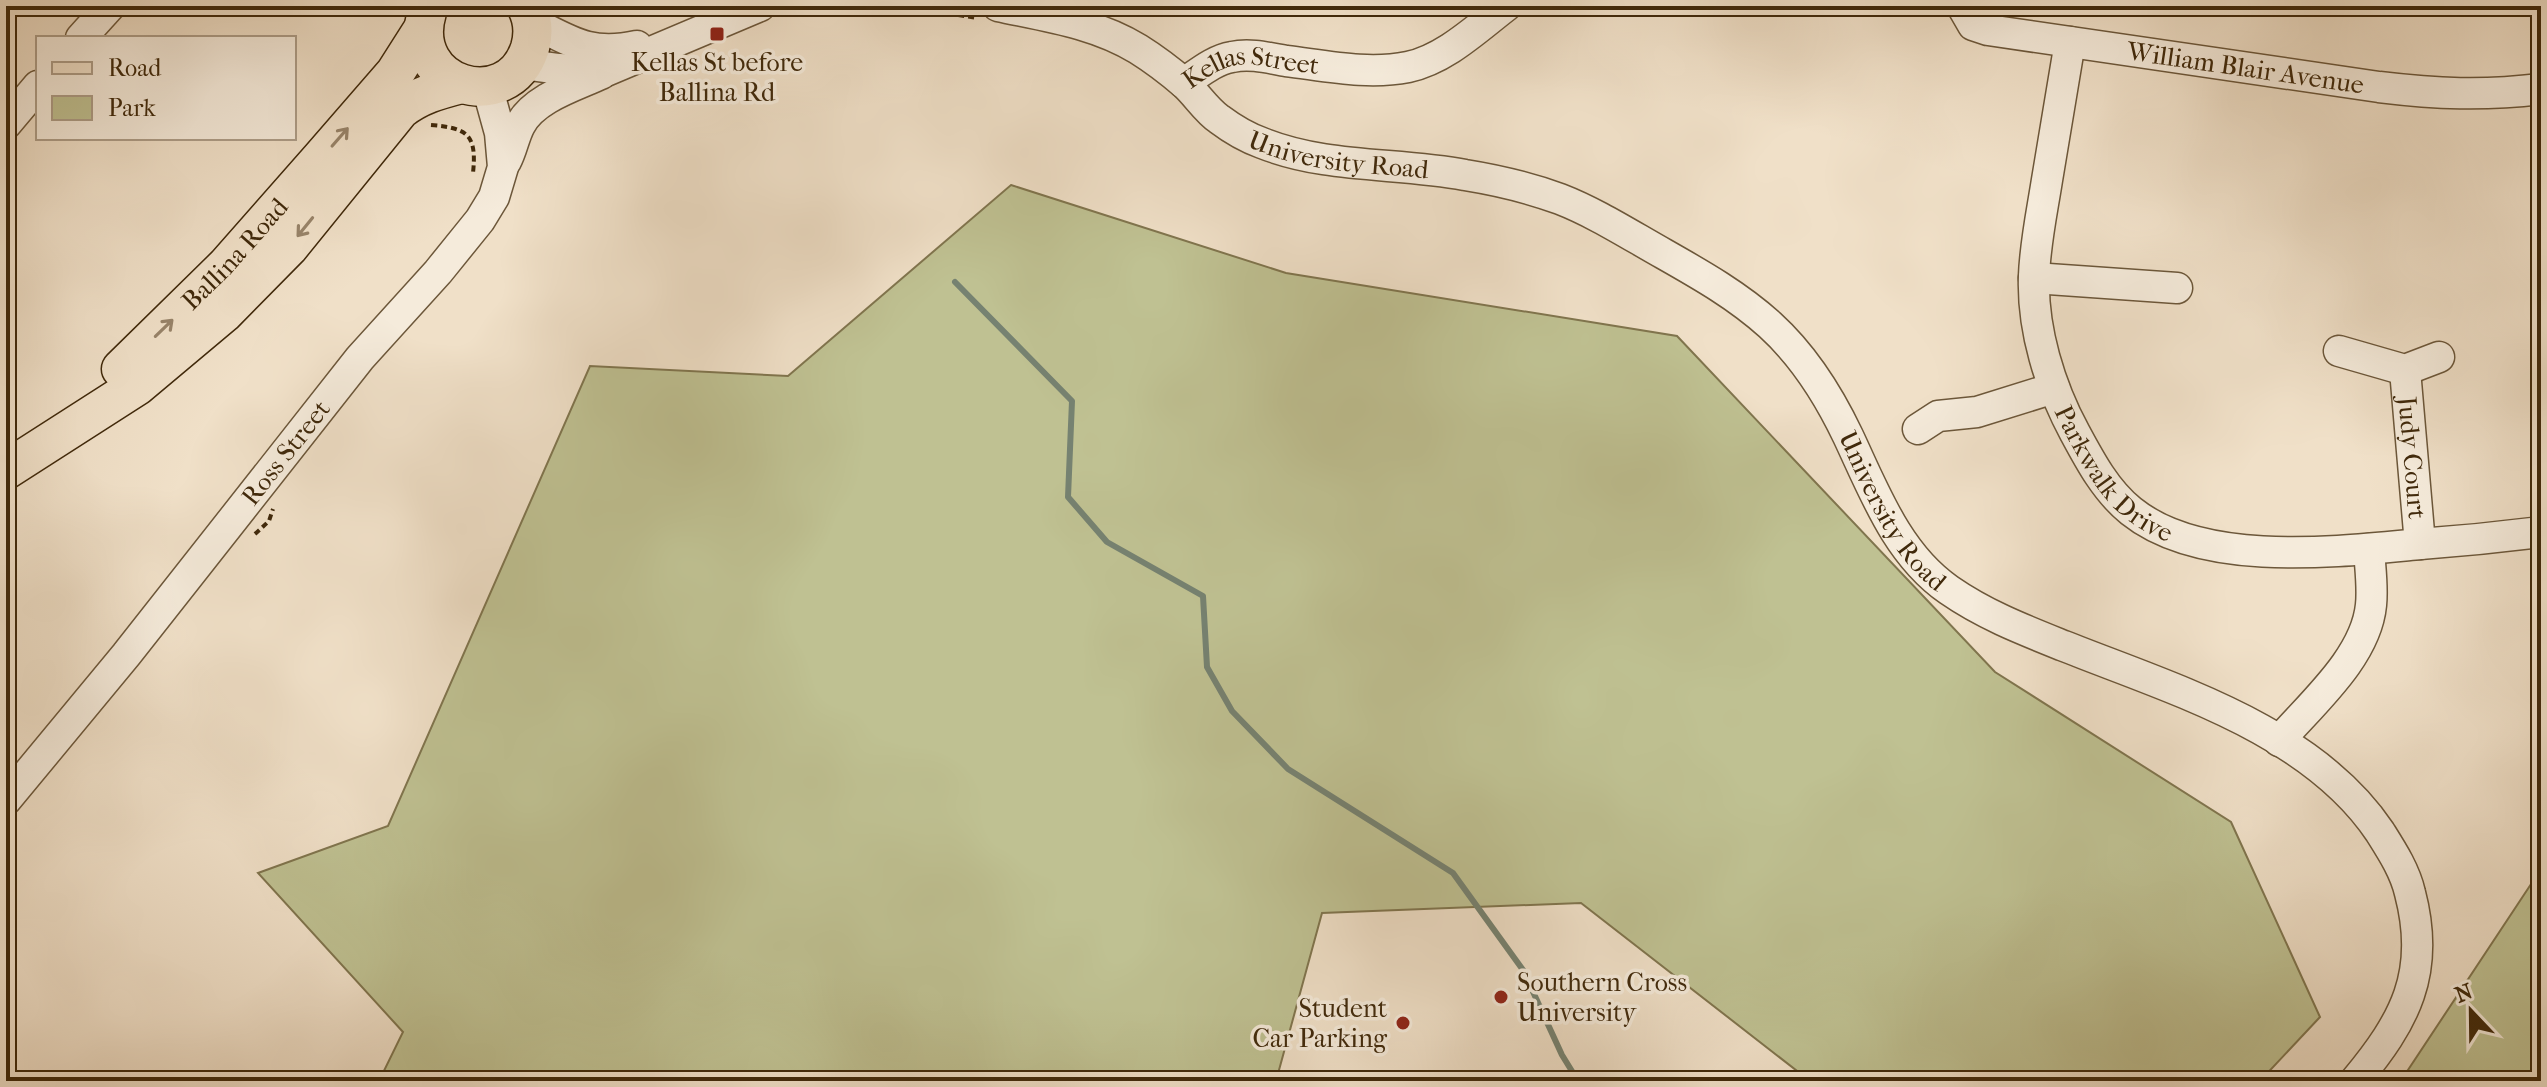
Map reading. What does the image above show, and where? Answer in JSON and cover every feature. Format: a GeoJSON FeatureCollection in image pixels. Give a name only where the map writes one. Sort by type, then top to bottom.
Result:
{"type":"FeatureCollection","features":[{"type":"Feature","properties":{"kind":"main road"},"geometry":{"type":"LineString","coordinates":[[427,17],[425,45],[432,62],[445,76],[497,76],[532,40],[529,14]]}},
{"type":"Feature","properties":{"kind":"main road","name":"Ballina Road"},"geometry":{"type":"LineString","coordinates":[[15,464],[122,369],[226,266],[383,87],[427,17]]}},
{"type":"Feature","properties":{"kind":"main road","name":"Ballina Road"},"geometry":{"type":"LineString","coordinates":[[15,464],[137,386],[224,313],[289,247],[395,115],[422,96],[497,76]]}},
{"type":"Feature","properties":{"kind":"street"},"geometry":{"type":"LineString","coordinates":[[83,36],[110,6]]}},
{"type":"Feature","properties":{"kind":"street","name":"Kellas Street"},"geometry":{"type":"LineString","coordinates":[[991,12],[1081,24],[1135,47],[1184,83],[1213,63],[1248,55],[1353,70],[1410,67],[1436,57],[1506,6]]}},
{"type":"Feature","properties":{"kind":"street","name":"William Blair Avenue"},"geometry":{"type":"LineString","coordinates":[[1962,6],[1973,25],[1979,28],[2070,42],[2443,95],[2495,95],[2541,89]]}},
{"type":"Feature","properties":{"kind":"street"},"geometry":{"type":"LineString","coordinates":[[529,14],[574,43],[599,51],[632,47],[772,9]]}},
{"type":"Feature","properties":{"kind":"street"},"geometry":{"type":"LineString","coordinates":[[520,125],[544,102],[606,71],[704,29]]}},
{"type":"Feature","properties":{"kind":"street","name":"Parkwalk Drive"},"geometry":{"type":"LineString","coordinates":[[2070,42],[2038,232],[2034,278],[2037,316],[2054,388],[2069,422],[2107,487],[2132,512],[2167,533],[2212,545],[2260,552],[2369,549],[2541,532]]}},
{"type":"Feature","properties":{"kind":"street"},"geometry":{"type":"LineString","coordinates":[[497,76],[559,69],[606,71]]}},
{"type":"Feature","properties":{"kind":"street"},"geometry":{"type":"LineString","coordinates":[[497,76],[522,106],[520,125],[503,167]]}},
{"type":"Feature","properties":{"kind":"street","name":"Ross Street"},"geometry":{"type":"LineString","coordinates":[[6,800],[126,655],[360,358],[438,272],[480,220],[494,197],[503,167],[497,76]]}},
{"type":"Feature","properties":{"kind":"street","name":"University Road"},"geometry":{"type":"LineString","coordinates":[[1184,83],[1219,119],[1260,142],[1314,158],[1462,174],[1560,199],[1607,221],[1705,277],[1774,328],[1803,362],[1829,398],[1889,522],[1914,557],[1943,586],[2012,625],[2208,704],[2279,741],[2343,788],[2371,818],[2407,879],[2416,915],[2418,953],[2400,1021],[2355,1081]]}},
{"type":"Feature","properties":{"kind":"street"},"geometry":{"type":"LineString","coordinates":[[6,124],[36,88]]}},
{"type":"Feature","properties":{"kind":"street"},"geometry":{"type":"LineString","coordinates":[[2034,278],[2177,288]]}},
{"type":"Feature","properties":{"kind":"street","name":"Judy Court"},"geometry":{"type":"LineString","coordinates":[[2339,351],[2405,370],[2439,357]]}},
{"type":"Feature","properties":{"kind":"street","name":"Judy Court"},"geometry":{"type":"LineString","coordinates":[[2405,370],[2420,544]]}},
{"type":"Feature","properties":{"kind":"street"},"geometry":{"type":"LineString","coordinates":[[1918,429],[1938,416],[1977,412],[2054,388]]}},
{"type":"Feature","properties":{"kind":"street"},"geometry":{"type":"LineString","coordinates":[[2279,741],[2350,659],[2363,635],[2371,605],[2369,549]]}},
{"type":"Feature","properties":{"kind":"path"},"geometry":{"type":"LineString","coordinates":[[772,9],[803,6]]}},
{"type":"Feature","properties":{"kind":"path"},"geometry":{"type":"LineString","coordinates":[[899,6],[991,12]]}},
{"type":"Feature","properties":{"kind":"path"},"geometry":{"type":"LineString","coordinates":[[419,124],[455,127],[470,137],[474,153],[472,180]]}},
{"type":"Feature","properties":{"kind":"green space"},"geometry":{"type":"Polygon","coordinates":[[[1011,185],[1286,273],[1677,336],[1995,672],[2231,822],[2320,1017],[2260,1081],[1810,1081],[1581,903],[1322,913],[1276,1081],[379,1081],[403,1032],[258,873],[388,826],[590,366],[788,376],[1011,185]]]}},
{"type":"Feature","properties":{"kind":"green space"},"geometry":{"type":"Polygon","coordinates":[[[2541,869],[2541,1081],[2417,1081],[2406,1073],[2541,869]]]}},
{"type":"Feature","properties":{"kind":"waterway"},"geometry":{"type":"LineString","coordinates":[[955,282],[1072,401],[1068,497],[1107,542],[1203,596],[1207,667],[1232,711],[1288,769],[1453,873],[1523,970],[1562,1055],[1578,1081]]}},
{"type":"Feature","properties":{"kind":"place","name":"Kellas St before Ballina Rd"},"geometry":{"type":"Point","coordinates":[717,34]}},
{"type":"Feature","properties":{"kind":"place","name":"Southern Cross University"},"geometry":{"type":"Point","coordinates":[1501,997]}},
{"type":"Feature","properties":{"kind":"place","name":"Student Car Parking"},"geometry":{"type":"Point","coordinates":[1403,1023]}}]}
